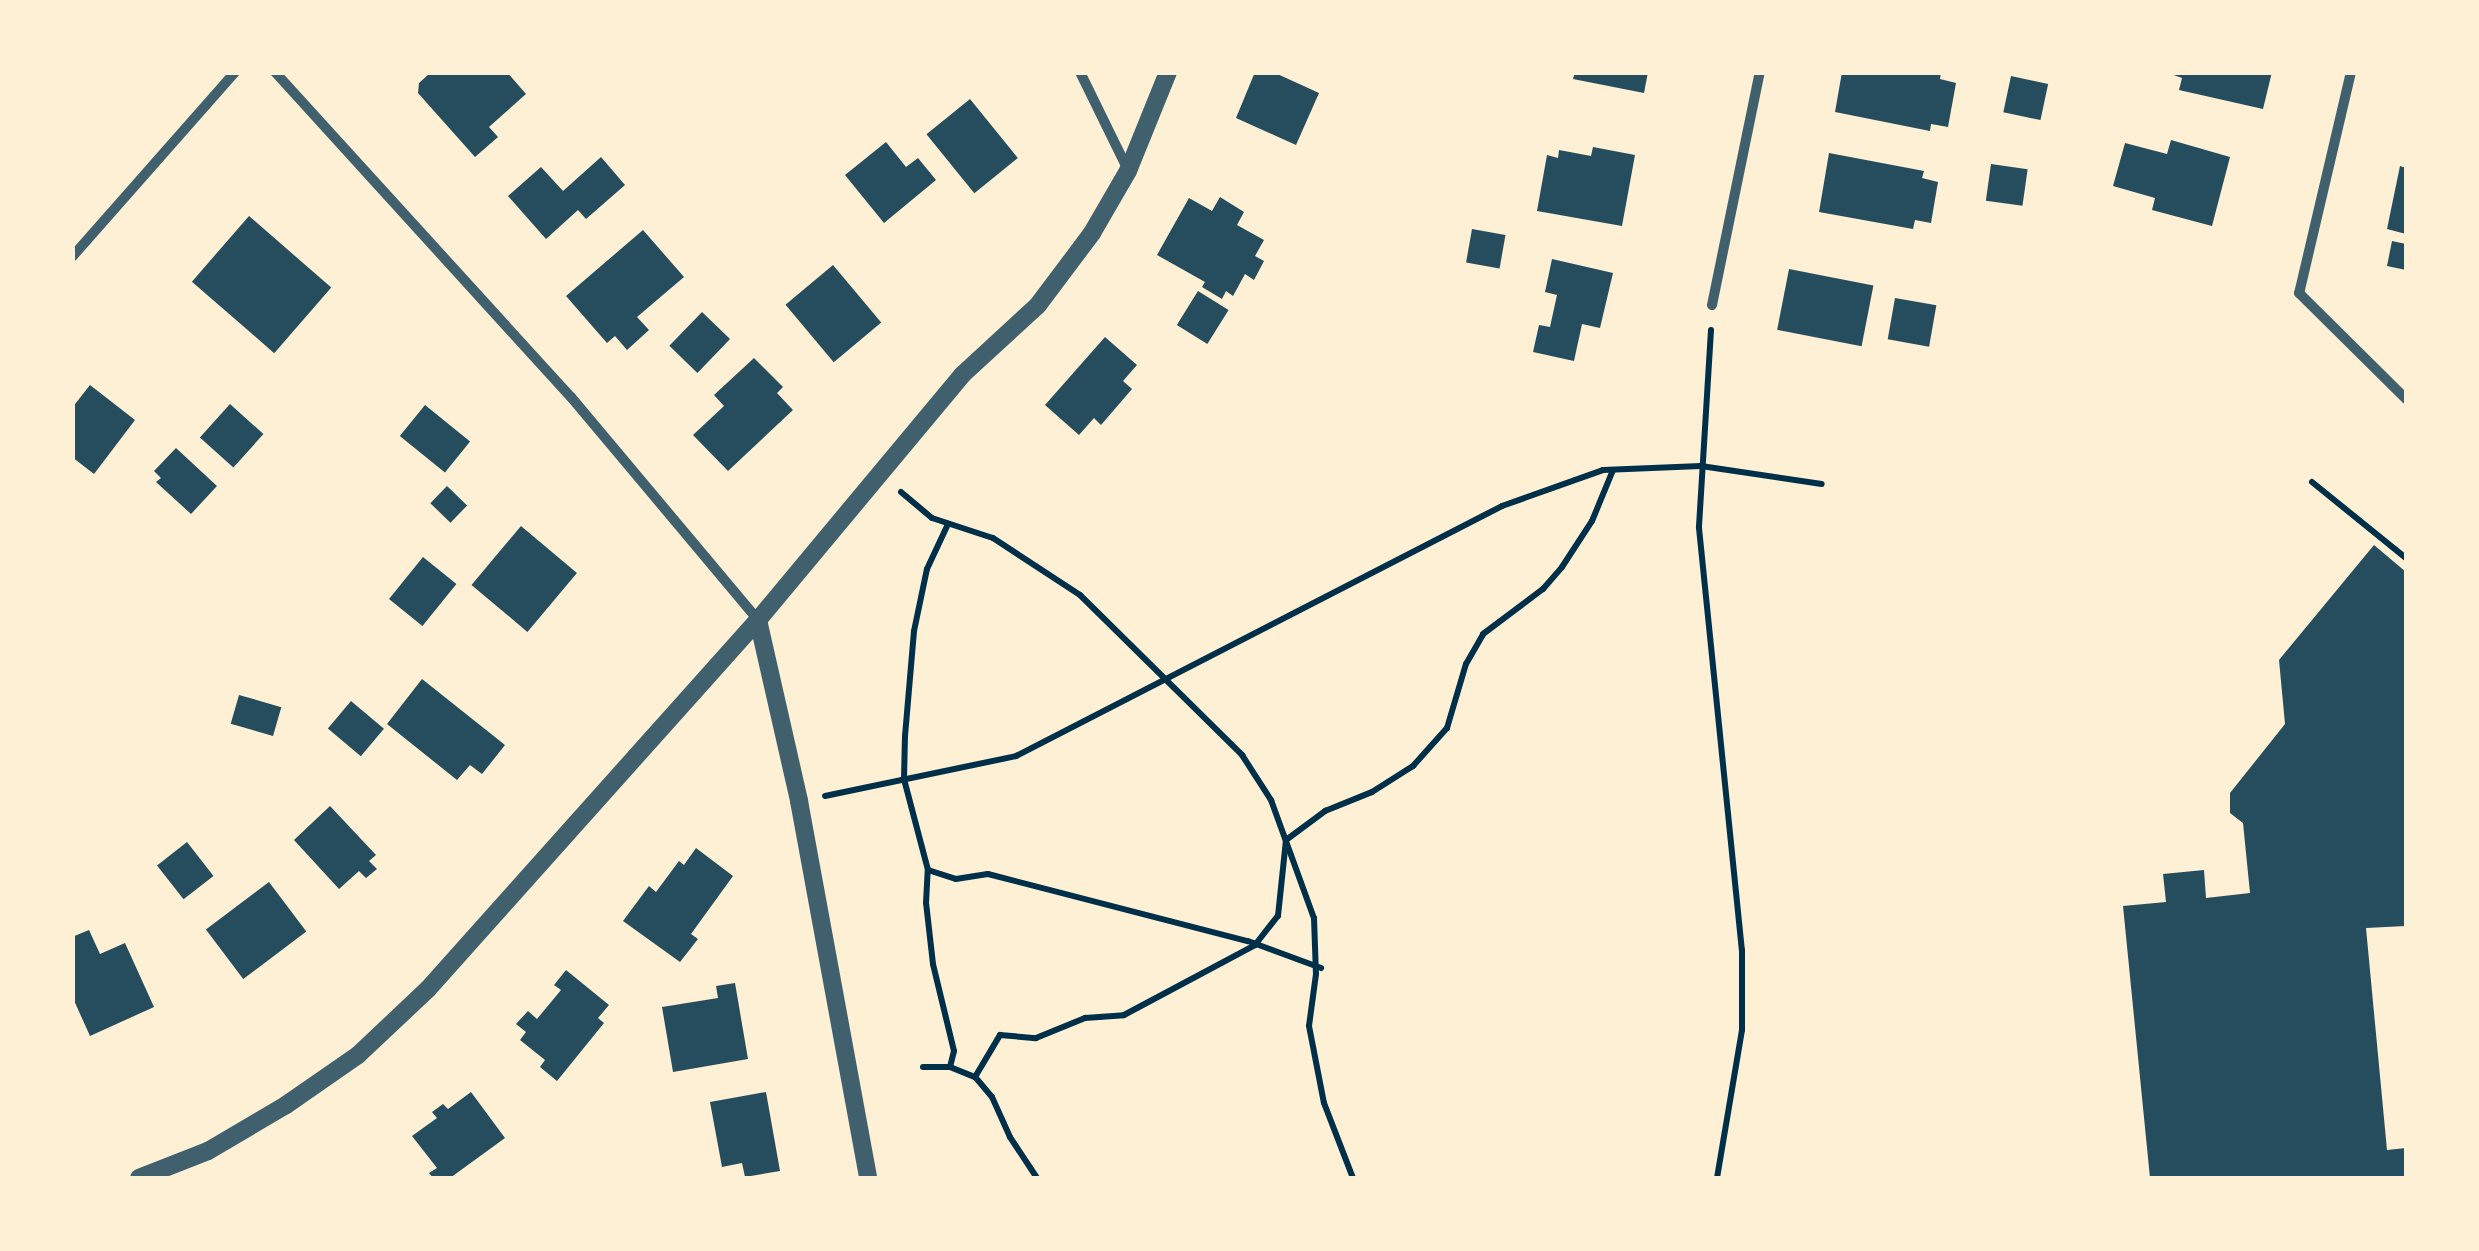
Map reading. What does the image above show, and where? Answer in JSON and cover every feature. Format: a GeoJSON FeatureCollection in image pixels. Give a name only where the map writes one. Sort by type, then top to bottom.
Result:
{"type":"FeatureCollection","features":[{"type":"Feature","properties":{"kind":"street"},"geometry":{"type":"LineString","coordinates":[[72,258],[235,72]]}},
{"type":"Feature","properties":{"kind":"street"},"geometry":{"type":"LineString","coordinates":[[275,72],[571,397],[758,620],[799,801],[868,1178]]}},
{"type":"Feature","properties":{"kind":"street"},"geometry":{"type":"LineString","coordinates":[[1080,72],[1128,171]]}},
{"type":"Feature","properties":{"kind":"street"},"geometry":{"type":"LineString","coordinates":[[139,1178],[208,1150],[358,1055],[453,962],[758,620],[962,375],[1038,305],[1092,233],[1128,171],[1168,72]]}},
{"type":"Feature","properties":{"kind":"street"},"geometry":{"type":"LineString","coordinates":[[1712,304],[1760,72]]}},
{"type":"Feature","properties":{"kind":"street"},"geometry":{"type":"LineString","coordinates":[[2351,72],[2299,293],[2406,399]]}},
{"type":"Feature","properties":{"kind":"path"},"geometry":{"type":"LineString","coordinates":[[1712,304],[1699,528],[1708,651],[1742,950],[1742,1030],[1717,1178]]}},
{"type":"Feature","properties":{"kind":"path"},"geometry":{"type":"LineString","coordinates":[[799,801],[1016,756],[1502,506],[1613,470],[1701,466],[1822,484]]}},
{"type":"Feature","properties":{"kind":"path"},"geometry":{"type":"LineString","coordinates":[[974,1078],[1000,1035],[1036,1038],[1085,1018],[1124,1015],[1256,945],[1278,916],[1286,840],[1325,811],[1372,792],[1413,766],[1447,728],[1466,664],[1483,634],[1543,589],[1562,568],[1592,521],[1613,470]]}},
{"type":"Feature","properties":{"kind":"path"},"geometry":{"type":"LineString","coordinates":[[879,472],[932,518],[993,538],[1080,596],[1242,755],[1271,800],[1314,918],[1318,967],[1309,1026],[1324,1103],[1353,1178]]}},
{"type":"Feature","properties":{"kind":"path"},"geometry":{"type":"LineString","coordinates":[[2312,482],[2406,558]]}},
{"type":"Feature","properties":{"kind":"path"},"geometry":{"type":"LineString","coordinates":[[948,524],[928,570],[914,630],[904,779],[928,870],[931,948],[940,1008],[954,1051],[950,1067]]}},
{"type":"Feature","properties":{"kind":"path"},"geometry":{"type":"LineString","coordinates":[[928,870],[956,879],[988,874],[1256,945],[1318,967]]}},
{"type":"Feature","properties":{"kind":"path"},"geometry":{"type":"LineString","coordinates":[[922,1067],[950,1067],[974,1078],[992,1097],[1010,1137],[1037,1178]]}},
{"type":"Feature","properties":{"kind":"building"},"geometry":{"type":"Polygon","coordinates":[[[507,72],[526,94],[489,127],[498,137],[475,157],[418,93],[419,83],[429,74],[507,72]]]}},
{"type":"Feature","properties":{"kind":"building"},"geometry":{"type":"Polygon","coordinates":[[[1255,72],[1273,72],[1319,93],[1296,145],[1236,118],[1255,72]]]}},
{"type":"Feature","properties":{"kind":"building"},"geometry":{"type":"Polygon","coordinates":[[[1575,72],[1648,72],[1644,93],[1573,79],[1575,72]]]}},
{"type":"Feature","properties":{"kind":"building"},"geometry":{"type":"Polygon","coordinates":[[[1842,72],[1941,72],[1940,79],[1956,83],[1948,127],[1931,124],[1930,131],[1835,112],[1842,72]]]}},
{"type":"Feature","properties":{"kind":"building"},"geometry":{"type":"Polygon","coordinates":[[[2165,72],[2272,72],[2263,109],[2179,90],[2182,78],[2165,72]]]}},
{"type":"Feature","properties":{"kind":"building"},"geometry":{"type":"Polygon","coordinates":[[[2011,76],[2048,84],[2040,120],[2003,112],[2011,76]]]}},
{"type":"Feature","properties":{"kind":"building"},"geometry":{"type":"Polygon","coordinates":[[[970,99],[1018,158],[974,193],[926,134],[970,99]]]}},
{"type":"Feature","properties":{"kind":"building"},"geometry":{"type":"Polygon","coordinates":[[[2171,140],[2230,157],[2212,226],[2152,210],[2155,198],[2113,186],[2125,143],[2167,154],[2171,140]]]}},
{"type":"Feature","properties":{"kind":"building"},"geometry":{"type":"Polygon","coordinates":[[[886,142],[906,167],[918,158],[936,180],[884,223],[845,175],[886,142]]]}},
{"type":"Feature","properties":{"kind":"building"},"geometry":{"type":"Polygon","coordinates":[[[1593,147],[1635,155],[1622,226],[1537,211],[1547,155],[1558,158],[1559,150],[1591,156],[1593,147]]]}},
{"type":"Feature","properties":{"kind":"building"},"geometry":{"type":"Polygon","coordinates":[[[1829,153],[1924,171],[1922,178],[1938,182],[1931,223],[1915,220],[1913,229],[1819,212],[1829,153]]]}},
{"type":"Feature","properties":{"kind":"building"},"geometry":{"type":"Polygon","coordinates":[[[601,157],[625,185],[586,219],[578,210],[546,239],[508,196],[541,167],[563,191],[601,157]]]}},
{"type":"Feature","properties":{"kind":"building"},"geometry":{"type":"Polygon","coordinates":[[[1991,164],[2028,169],[2022,206],[1986,201],[1991,164]]]}},
{"type":"Feature","properties":{"kind":"building"},"geometry":{"type":"Polygon","coordinates":[[[2400,166],[2406,168],[2406,234],[2387,229],[2400,166]]]}},
{"type":"Feature","properties":{"kind":"building"},"geometry":{"type":"Polygon","coordinates":[[[1220,197],[1244,212],[1237,225],[1264,240],[1255,256],[1264,261],[1254,280],[1245,274],[1233,296],[1226,291],[1222,299],[1202,287],[1205,282],[1157,255],[1189,198],[1212,211],[1220,197]]]}},
{"type":"Feature","properties":{"kind":"building"},"geometry":{"type":"Polygon","coordinates":[[[249,216],[331,288],[274,353],[192,282],[249,216]]]}},
{"type":"Feature","properties":{"kind":"building"},"geometry":{"type":"Polygon","coordinates":[[[1472,229],[1505,235],[1500,268],[1466,262],[1472,229]]]}},
{"type":"Feature","properties":{"kind":"building"},"geometry":{"type":"Polygon","coordinates":[[[643,230],[684,277],[637,317],[649,330],[627,350],[615,336],[607,343],[566,296],[643,230]]]}},
{"type":"Feature","properties":{"kind":"building"},"geometry":{"type":"Polygon","coordinates":[[[2392,241],[2406,244],[2406,270],[2387,266],[2392,241]]]}},
{"type":"Feature","properties":{"kind":"building"},"geometry":{"type":"Polygon","coordinates":[[[1552,259],[1613,273],[1600,328],[1582,324],[1574,361],[1533,352],[1539,325],[1550,327],[1557,295],[1545,292],[1552,259]]]}},
{"type":"Feature","properties":{"kind":"building"},"geometry":{"type":"Polygon","coordinates":[[[833,265],[881,322],[834,362],[786,305],[833,265]]]}},
{"type":"Feature","properties":{"kind":"building"},"geometry":{"type":"Polygon","coordinates":[[[1789,269],[1873,285],[1862,346],[1777,330],[1789,269]]]}},
{"type":"Feature","properties":{"kind":"building"},"geometry":{"type":"Polygon","coordinates":[[[1198,291],[1229,310],[1207,344],[1177,325],[1198,291]]]}},
{"type":"Feature","properties":{"kind":"building"},"geometry":{"type":"Polygon","coordinates":[[[1895,298],[1936,305],[1929,347],[1888,339],[1895,298]]]}},
{"type":"Feature","properties":{"kind":"building"},"geometry":{"type":"Polygon","coordinates":[[[702,312],[730,339],[697,373],[669,346],[702,312]]]}},
{"type":"Feature","properties":{"kind":"building"},"geometry":{"type":"Polygon","coordinates":[[[1105,337],[1137,365],[1123,381],[1132,389],[1101,425],[1094,418],[1079,435],[1045,405],[1105,337]]]}},
{"type":"Feature","properties":{"kind":"building"},"geometry":{"type":"Polygon","coordinates":[[[754,358],[783,387],[777,393],[793,410],[728,471],[693,435],[724,406],[714,395],[754,358]]]}},
{"type":"Feature","properties":{"kind":"building"},"geometry":{"type":"Polygon","coordinates":[[[90,385],[135,420],[94,474],[72,457],[72,408],[90,385]]]}},
{"type":"Feature","properties":{"kind":"building"},"geometry":{"type":"Polygon","coordinates":[[[230,404],[263,434],[233,468],[200,437],[230,404]]]}},
{"type":"Feature","properties":{"kind":"building"},"geometry":{"type":"Polygon","coordinates":[[[425,405],[470,442],[445,473],[400,436],[425,405]]]}},
{"type":"Feature","properties":{"kind":"building"},"geometry":{"type":"Polygon","coordinates":[[[176,448],[217,486],[191,514],[156,482],[161,478],[154,471],[176,448]]]}},
{"type":"Feature","properties":{"kind":"building"},"geometry":{"type":"Polygon","coordinates":[[[447,486],[467,505],[450,523],[430,503],[447,486]]]}},
{"type":"Feature","properties":{"kind":"building"},"geometry":{"type":"Polygon","coordinates":[[[521,526],[577,573],[527,632],[472,585],[521,526]]]}},
{"type":"Feature","properties":{"kind":"building"},"geometry":{"type":"Polygon","coordinates":[[[2374,545],[2406,572],[2406,926],[2366,928],[2387,1150],[2406,1148],[2406,1178],[2150,1178],[2123,906],[2166,902],[2163,874],[2204,870],[2206,898],[2250,893],[2243,823],[2230,813],[2230,793],[2285,724],[2279,660],[2374,545]]]}},
{"type":"Feature","properties":{"kind":"building"},"geometry":{"type":"Polygon","coordinates":[[[423,557],[456,584],[422,626],[389,599],[423,557]]]}},
{"type":"Feature","properties":{"kind":"building"},"geometry":{"type":"Polygon","coordinates":[[[422,679],[505,745],[482,774],[470,765],[457,780],[387,724],[422,679]]]}},
{"type":"Feature","properties":{"kind":"building"},"geometry":{"type":"Polygon","coordinates":[[[239,695],[281,707],[273,736],[231,724],[239,695]]]}},
{"type":"Feature","properties":{"kind":"building"},"geometry":{"type":"Polygon","coordinates":[[[351,701],[384,729],[361,756],[328,729],[351,701]]]}},
{"type":"Feature","properties":{"kind":"building"},"geometry":{"type":"Polygon","coordinates":[[[330,806],[376,855],[369,861],[377,869],[366,878],[359,871],[339,889],[294,840],[330,806]]]}},
{"type":"Feature","properties":{"kind":"building"},"geometry":{"type":"Polygon","coordinates":[[[187,842],[213,876],[184,899],[157,865],[187,842]]]}},
{"type":"Feature","properties":{"kind":"building"},"geometry":{"type":"Polygon","coordinates":[[[696,848],[733,876],[691,934],[698,939],[680,962],[623,921],[649,886],[656,892],[679,861],[684,865],[696,848]]]}},
{"type":"Feature","properties":{"kind":"building"},"geometry":{"type":"Polygon","coordinates":[[[269,882],[306,932],[243,979],[206,930],[269,882]]]}},
{"type":"Feature","properties":{"kind":"building"},"geometry":{"type":"Polygon","coordinates":[[[89,930],[100,954],[125,943],[154,1007],[90,1036],[72,996],[72,937],[89,930]]]}},
{"type":"Feature","properties":{"kind":"building"},"geometry":{"type":"Polygon","coordinates":[[[566,970],[609,1005],[598,1018],[604,1023],[557,1081],[540,1067],[545,1060],[520,1040],[526,1032],[516,1024],[528,1011],[537,1019],[561,990],[554,985],[566,970]]]}},
{"type":"Feature","properties":{"kind":"building"},"geometry":{"type":"Polygon","coordinates":[[[735,983],[748,1059],[673,1072],[662,1007],[718,998],[716,986],[735,983]]]}},
{"type":"Feature","properties":{"kind":"building"},"geometry":{"type":"Polygon","coordinates":[[[471,1092],[505,1138],[450,1178],[433,1178],[429,1173],[437,1168],[412,1136],[437,1118],[432,1112],[443,1104],[448,1109],[471,1092]]]}},
{"type":"Feature","properties":{"kind":"building"},"geometry":{"type":"Polygon","coordinates":[[[766,1092],[780,1171],[745,1177],[742,1163],[722,1167],[710,1102],[766,1092]]]}}]}
